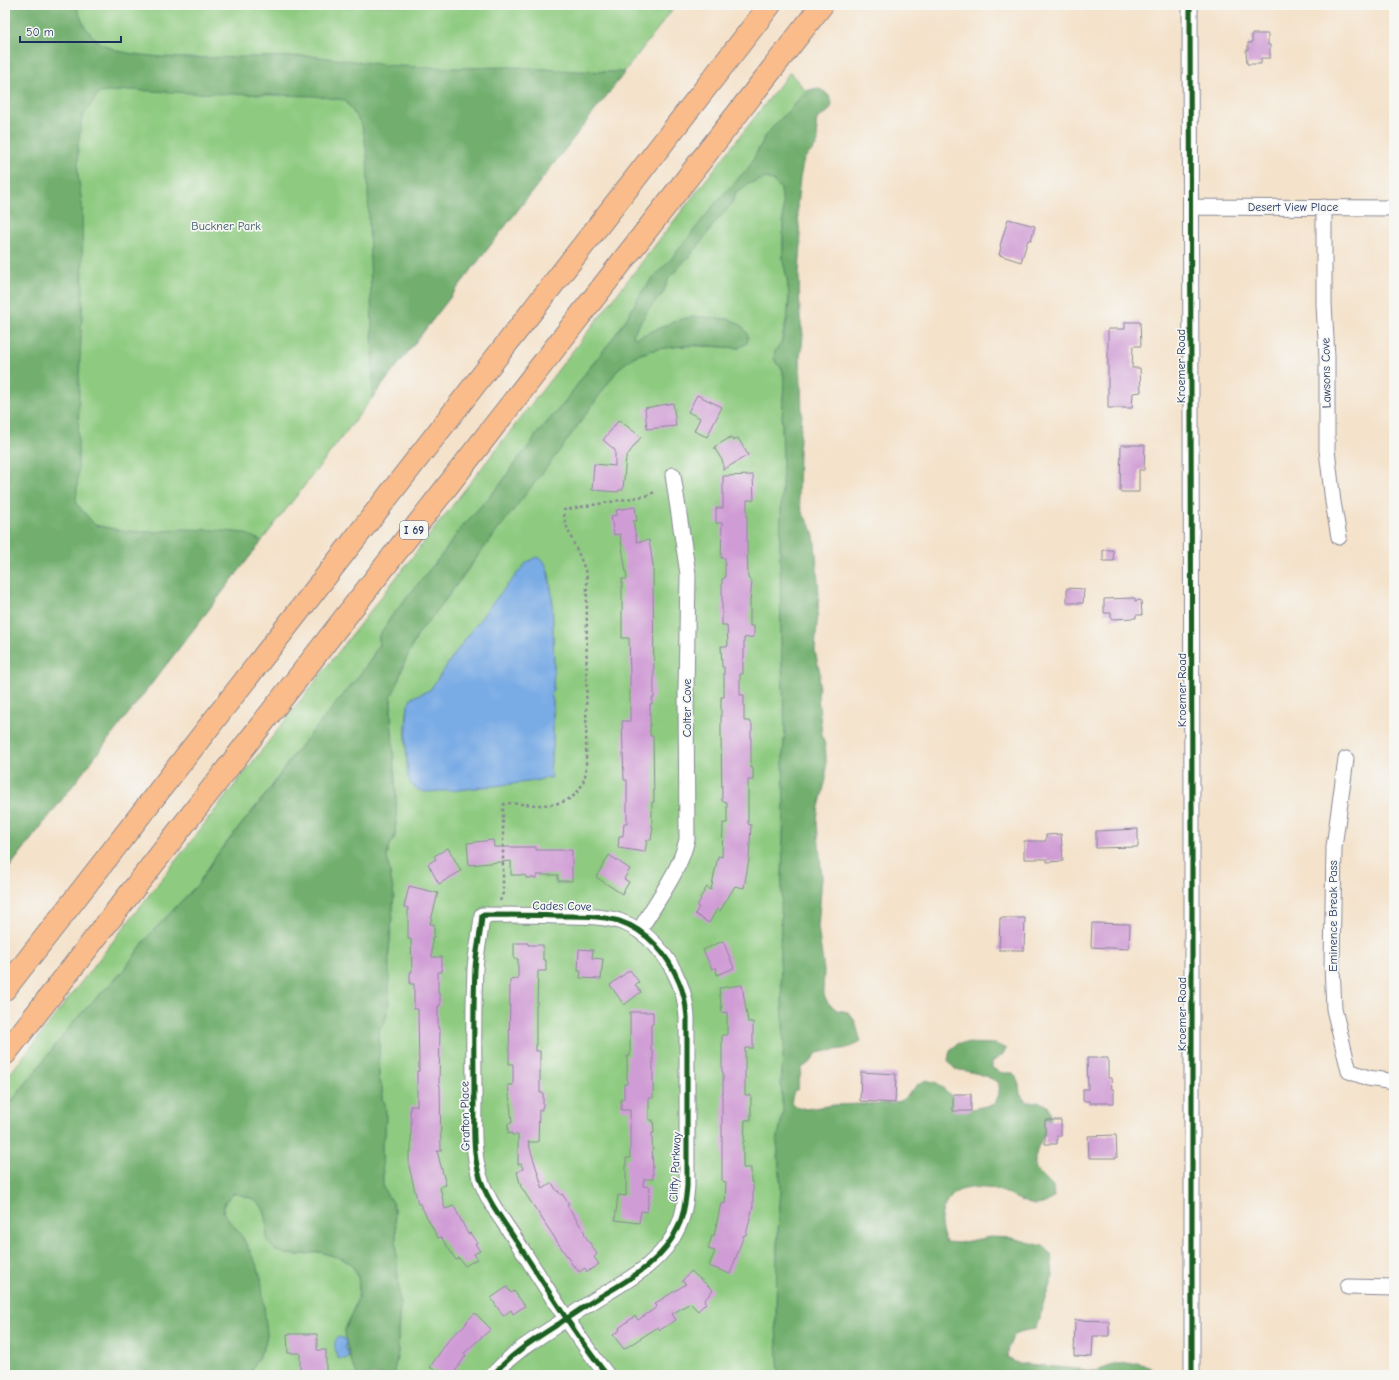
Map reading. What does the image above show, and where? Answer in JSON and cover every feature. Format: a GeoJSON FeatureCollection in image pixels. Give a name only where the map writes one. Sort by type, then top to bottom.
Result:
{"type":"FeatureCollection","features":[{"type":"Feature","properties":{"kind":"highway"},"geometry":{"type":"LineString","coordinates":[[5,990],[770,5]]}},
{"type":"Feature","properties":{"kind":"highway","name":"I 69"},"geometry":{"type":"LineString","coordinates":[[5,1054],[822,5]]}},
{"type":"Feature","properties":{"kind":"street","name":"Kroemer Road"},"geometry":{"type":"LineString","coordinates":[[1190,5],[1192,1375]]}},
{"type":"Feature","properties":{"kind":"street","name":"Desert View Place"},"geometry":{"type":"LineString","coordinates":[[1191,207],[1394,208]]}},
{"type":"Feature","properties":{"kind":"street","name":"Lawsons Cove"},"geometry":{"type":"LineString","coordinates":[[1324,207],[1327,450],[1332,502],[1339,537]]}},
{"type":"Feature","properties":{"kind":"street","name":"Colter Cove"},"geometry":{"type":"LineString","coordinates":[[640,930],[672,876],[684,851],[687,839],[686,691],[688,574],[673,476]]}},
{"type":"Feature","properties":{"kind":"street","name":"Eminence Break Pass"},"geometry":{"type":"LineString","coordinates":[[1346,759],[1334,847],[1332,965],[1334,1009],[1349,1071],[1368,1078],[1394,1082]]}},
{"type":"Feature","properties":{"kind":"street","name":"Cades Cove"},"geometry":{"type":"LineString","coordinates":[[482,915],[597,917],[619,921],[640,930]]}},
{"type":"Feature","properties":{"kind":"street","name":"Grafton Place"},"geometry":{"type":"LineString","coordinates":[[482,915],[475,968],[474,1142],[476,1162],[484,1189],[491,1204],[566,1319],[607,1375]]}},
{"type":"Feature","properties":{"kind":"street","name":"Clifty Parkway"},"geometry":{"type":"LineString","coordinates":[[493,1375],[519,1349],[652,1263],[670,1242],[679,1227],[687,1186],[688,1091],[687,1017],[685,1000],[680,983],[672,966],[659,948],[640,930]]}},
{"type":"Feature","properties":{"kind":"street"},"geometry":{"type":"LineString","coordinates":[[1348,1287],[1394,1288]]}},
{"type":"Feature","properties":{"kind":"path"},"geometry":{"type":"LineString","coordinates":[[499,902],[503,893],[504,804],[553,804],[566,802],[581,788],[586,771],[587,579],[582,559],[566,526],[564,510],[650,495],[656,490]]}},
{"type":"Feature","properties":{"kind":"green space","name":"Buckner Park"},"geometry":{"type":"Polygon","coordinates":[[[5,5],[676,5],[5,873],[5,5]]]}},
{"type":"Feature","properties":{"kind":"green space"},"geometry":{"type":"Polygon","coordinates":[[[5,5],[76,5],[84,25],[93,37],[104,45],[118,51],[133,54],[191,58],[310,56],[396,66],[456,68],[515,67],[574,71],[625,72],[372,398],[373,367],[367,154],[362,125],[345,100],[314,96],[130,90],[99,93],[82,117],[78,146],[78,175],[82,204],[83,294],[76,503],[95,525],[124,531],[154,532],[184,529],[214,530],[244,533],[262,541],[5,873],[5,5]]]}},
{"type":"Feature","properties":{"kind":"green space"},"geometry":{"type":"Polygon","coordinates":[[[790,72],[806,91],[765,137],[749,167],[718,200],[672,258],[652,279],[608,345],[564,403],[536,435],[500,485],[460,529],[444,552],[391,617],[379,636],[379,644],[371,659],[358,677],[294,754],[269,790],[216,856],[198,884],[149,935],[123,971],[75,1020],[5,1110],[5,1080],[790,72]]]}},
{"type":"Feature","properties":{"kind":"green space"},"geometry":{"type":"Polygon","coordinates":[[[817,88],[824,91],[829,96],[832,106],[826,114],[817,119],[816,125],[818,141],[816,146],[804,159],[797,206],[801,245],[799,273],[800,318],[803,334],[800,356],[802,414],[798,496],[802,512],[813,531],[819,595],[815,651],[820,673],[818,696],[826,756],[826,779],[818,811],[817,823],[822,878],[818,927],[824,971],[823,993],[828,1003],[837,1010],[848,1012],[855,1021],[861,1042],[850,1047],[817,1053],[811,1062],[802,1068],[797,1090],[794,1091],[791,1102],[795,1106],[806,1109],[834,1105],[890,1103],[901,1101],[917,1085],[926,1080],[937,1083],[962,1105],[972,1109],[995,1104],[999,1094],[999,1083],[983,1075],[955,1069],[948,1061],[950,1050],[959,1043],[996,1044],[1006,1049],[1003,1054],[992,1062],[992,1068],[1002,1073],[1013,1073],[1015,1075],[1019,1085],[1020,1094],[1026,1102],[1037,1102],[1048,1105],[1051,1116],[1048,1127],[1038,1147],[1035,1158],[1035,1169],[1053,1187],[1054,1197],[1045,1203],[1035,1205],[993,1189],[972,1188],[960,1190],[947,1202],[942,1212],[941,1227],[946,1242],[958,1243],[990,1237],[1012,1238],[1043,1246],[1051,1253],[1053,1276],[1042,1307],[1040,1318],[1035,1329],[1023,1331],[1013,1336],[1007,1358],[1017,1363],[1096,1371],[1116,1364],[1138,1363],[1149,1366],[1159,1375],[779,1375],[776,1326],[777,1247],[781,1189],[777,1142],[783,1112],[781,1084],[784,1043],[780,957],[784,803],[783,756],[785,730],[781,641],[780,540],[784,378],[782,368],[776,363],[774,358],[775,351],[782,341],[785,329],[789,295],[783,261],[783,206],[781,189],[773,181],[767,178],[751,183],[736,192],[732,203],[717,220],[697,248],[669,278],[663,293],[648,310],[633,334],[634,338],[641,336],[685,318],[700,317],[729,319],[744,328],[748,339],[747,343],[739,348],[692,345],[657,349],[635,356],[619,368],[561,449],[418,634],[404,663],[397,685],[391,696],[396,820],[395,836],[389,847],[387,857],[394,896],[389,950],[389,1007],[385,1021],[379,1029],[379,1078],[386,1113],[385,1135],[382,1145],[383,1187],[393,1202],[396,1228],[400,1305],[398,1353],[393,1375],[358,1375],[352,1364],[346,1342],[345,1330],[358,1298],[359,1288],[358,1276],[352,1265],[343,1259],[320,1252],[298,1255],[286,1254],[275,1250],[267,1241],[266,1221],[263,1208],[253,1199],[233,1193],[225,1202],[223,1212],[243,1238],[258,1268],[261,1278],[267,1334],[265,1345],[249,1375],[5,1375],[5,1110],[75,1020],[123,971],[149,935],[198,884],[216,856],[269,791],[294,754],[358,677],[371,659],[379,644],[379,636],[391,617],[444,552],[460,529],[500,485],[536,435],[564,403],[608,345],[652,279],[672,258],[718,200],[749,167],[765,137],[775,124],[787,113],[806,91],[817,88]]]}},
{"type":"Feature","properties":{"kind":"green space"},"geometry":{"type":"Polygon","coordinates":[[[767,178],[773,181],[781,189],[783,206],[783,261],[789,295],[788,312],[776,363],[782,368],[784,378],[780,540],[781,641],[785,730],[783,756],[784,803],[780,957],[784,1043],[781,1084],[783,1112],[777,1142],[781,1189],[777,1247],[776,1326],[779,1375],[393,1375],[398,1353],[400,1305],[396,1228],[393,1202],[383,1188],[382,1145],[385,1135],[386,1113],[379,1078],[379,1029],[385,1021],[394,896],[387,857],[389,847],[395,836],[396,820],[391,696],[397,685],[404,663],[418,634],[440,607],[619,368],[637,355],[662,348],[713,346],[739,348],[702,318],[685,318],[634,338],[633,334],[648,310],[663,293],[669,278],[725,212],[732,203],[736,192],[751,183],[767,178]],[[543,560],[459,648],[430,690],[411,698],[408,707],[406,726],[408,777],[528,782],[552,777],[550,769],[553,747],[553,702],[551,693],[553,689],[554,669],[552,595],[549,574],[543,560]]]}},
{"type":"Feature","properties":{"kind":"green space"},"geometry":{"type":"Polygon","coordinates":[[[233,1193],[253,1199],[259,1203],[265,1214],[267,1241],[286,1254],[298,1255],[320,1252],[343,1259],[352,1265],[358,1276],[358,1298],[345,1330],[348,1353],[358,1375],[249,1375],[265,1345],[261,1278],[258,1268],[243,1238],[223,1212],[225,1202],[233,1193]]]}},
{"type":"Feature","properties":{"kind":"water"},"geometry":{"type":"Polygon","coordinates":[[[536,557],[543,560],[547,567],[552,595],[554,669],[553,689],[551,693],[553,702],[553,747],[550,769],[552,778],[459,790],[426,792],[418,790],[411,784],[408,777],[406,744],[408,705],[411,698],[430,690],[490,606],[526,563],[536,557]]]}},
{"type":"Feature","properties":{"kind":"water"},"geometry":{"type":"Polygon","coordinates":[[[338,1337],[346,1340],[345,1348],[349,1354],[348,1358],[337,1358],[335,1342],[338,1337]]]}},
{"type":"Feature","properties":{"kind":"building"},"geometry":{"type":"Polygon","coordinates":[[[1252,34],[1268,34],[1270,58],[1261,58],[1261,64],[1247,64],[1246,50],[1248,50],[1248,43],[1252,43],[1252,34]]]}},
{"type":"Feature","properties":{"kind":"building"},"geometry":{"type":"Polygon","coordinates":[[[1008,219],[1035,226],[1031,240],[1028,240],[1021,262],[999,255],[1000,246],[1008,219]]]}},
{"type":"Feature","properties":{"kind":"building"},"geometry":{"type":"Polygon","coordinates":[[[1125,322],[1140,322],[1141,346],[1133,346],[1132,368],[1140,368],[1141,392],[1133,393],[1132,408],[1108,408],[1108,329],[1125,329],[1125,322]]]}},
{"type":"Feature","properties":{"kind":"building"},"geometry":{"type":"Polygon","coordinates":[[[697,395],[722,407],[707,437],[694,431],[700,418],[688,412],[697,395]]]}},
{"type":"Feature","properties":{"kind":"building"},"geometry":{"type":"Polygon","coordinates":[[[673,403],[676,426],[647,429],[645,408],[673,403]]]}},
{"type":"Feature","properties":{"kind":"building"},"geometry":{"type":"Polygon","coordinates":[[[619,420],[641,437],[626,457],[623,490],[619,490],[618,492],[592,490],[594,464],[615,466],[615,450],[603,440],[619,420]]]}},
{"type":"Feature","properties":{"kind":"building"},"geometry":{"type":"Polygon","coordinates":[[[731,437],[733,441],[738,438],[748,455],[723,470],[723,462],[714,447],[731,437]]]}},
{"type":"Feature","properties":{"kind":"building"},"geometry":{"type":"Polygon","coordinates":[[[1121,445],[1145,445],[1144,470],[1139,470],[1139,492],[1120,492],[1121,445]]]}},
{"type":"Feature","properties":{"kind":"building"},"geometry":{"type":"Polygon","coordinates":[[[753,475],[754,500],[747,500],[747,544],[748,578],[752,582],[750,626],[754,626],[754,637],[744,638],[743,674],[740,674],[740,695],[744,695],[744,721],[749,721],[752,724],[751,768],[753,768],[753,780],[748,780],[748,824],[751,825],[749,859],[744,888],[735,886],[720,911],[717,909],[709,923],[695,914],[699,907],[697,906],[701,899],[700,898],[707,887],[711,890],[718,856],[722,857],[723,823],[727,823],[727,802],[722,801],[721,736],[721,697],[724,697],[724,667],[722,667],[721,646],[728,646],[727,625],[722,625],[722,579],[725,578],[725,558],[721,558],[722,523],[716,523],[716,508],[723,508],[723,476],[753,475]]]}},
{"type":"Feature","properties":{"kind":"building"},"geometry":{"type":"Polygon","coordinates":[[[635,507],[637,521],[633,521],[637,542],[649,540],[653,565],[654,698],[652,698],[652,704],[650,704],[650,736],[653,736],[654,802],[652,802],[653,827],[651,840],[647,840],[645,852],[618,848],[619,836],[623,836],[624,823],[627,823],[627,780],[624,780],[622,721],[630,721],[630,675],[629,638],[622,638],[622,579],[627,579],[620,534],[614,535],[611,516],[617,515],[616,510],[635,507]]]}},
{"type":"Feature","properties":{"kind":"building"},"geometry":{"type":"Polygon","coordinates":[[[1103,550],[1113,550],[1114,561],[1103,561],[1103,550]]]}},
{"type":"Feature","properties":{"kind":"building"},"geometry":{"type":"Polygon","coordinates":[[[1067,588],[1084,589],[1083,603],[1067,603],[1067,588]]]}},
{"type":"Feature","properties":{"kind":"building"},"geometry":{"type":"Polygon","coordinates":[[[1135,598],[1135,601],[1141,600],[1142,615],[1136,615],[1136,618],[1111,619],[1111,613],[1104,613],[1104,599],[1135,598]]]}},
{"type":"Feature","properties":{"kind":"building"},"geometry":{"type":"Polygon","coordinates":[[[1138,829],[1138,847],[1096,848],[1096,831],[1138,829]]]}},
{"type":"Feature","properties":{"kind":"building"},"geometry":{"type":"Polygon","coordinates":[[[1061,834],[1063,861],[1047,862],[1047,859],[1024,859],[1024,841],[1046,841],[1046,835],[1061,834]]]}},
{"type":"Feature","properties":{"kind":"building"},"geometry":{"type":"Polygon","coordinates":[[[493,840],[494,847],[536,847],[536,850],[572,850],[572,881],[558,881],[558,875],[537,875],[537,878],[526,878],[526,876],[522,875],[511,875],[511,861],[469,865],[467,843],[493,840]]]}},
{"type":"Feature","properties":{"kind":"building"},"geometry":{"type":"Polygon","coordinates":[[[448,848],[461,871],[439,884],[428,864],[436,859],[434,856],[448,848]]]}},
{"type":"Feature","properties":{"kind":"building"},"geometry":{"type":"Polygon","coordinates":[[[609,855],[630,869],[624,879],[629,882],[622,894],[596,877],[609,855]]]}},
{"type":"Feature","properties":{"kind":"building"},"geometry":{"type":"Polygon","coordinates":[[[409,886],[438,893],[430,924],[434,924],[434,937],[432,937],[432,957],[442,957],[442,972],[438,972],[438,994],[440,994],[440,1006],[438,1006],[438,1029],[440,1029],[439,1085],[441,1151],[437,1151],[446,1185],[440,1187],[445,1209],[454,1206],[468,1234],[470,1233],[477,1243],[475,1244],[480,1251],[474,1254],[477,1259],[465,1266],[459,1258],[456,1260],[441,1237],[438,1238],[420,1204],[418,1204],[409,1166],[409,1152],[411,1152],[410,1106],[417,1106],[417,1071],[419,1071],[418,1009],[414,1009],[414,984],[410,984],[410,972],[412,972],[411,939],[408,939],[408,908],[404,907],[409,886]]]}},
{"type":"Feature","properties":{"kind":"building"},"geometry":{"type":"Polygon","coordinates":[[[1000,918],[1025,918],[1024,950],[999,950],[1000,918]]]}},
{"type":"Feature","properties":{"kind":"building"},"geometry":{"type":"Polygon","coordinates":[[[1092,923],[1130,924],[1129,949],[1091,947],[1092,923]]]}},
{"type":"Feature","properties":{"kind":"building"},"geometry":{"type":"Polygon","coordinates":[[[723,941],[734,968],[717,975],[716,967],[712,969],[703,950],[723,941]]]}},
{"type":"Feature","properties":{"kind":"building"},"geometry":{"type":"Polygon","coordinates":[[[514,943],[543,945],[543,960],[546,960],[546,971],[538,971],[536,1005],[536,1051],[540,1051],[540,1093],[543,1093],[543,1107],[542,1110],[539,1110],[538,1142],[528,1142],[543,1189],[552,1183],[557,1191],[561,1195],[562,1194],[569,1204],[567,1205],[597,1254],[594,1257],[599,1264],[587,1272],[585,1268],[579,1272],[575,1266],[574,1267],[521,1187],[517,1172],[523,1169],[521,1164],[518,1165],[518,1135],[512,1135],[512,1133],[508,1134],[508,1123],[512,1123],[508,1085],[513,1085],[513,1064],[509,1064],[510,980],[518,979],[518,959],[514,959],[514,943]]]}},
{"type":"Feature","properties":{"kind":"building"},"geometry":{"type":"Polygon","coordinates":[[[579,949],[593,950],[592,958],[603,959],[601,979],[580,978],[581,971],[578,971],[579,949]]]}},
{"type":"Feature","properties":{"kind":"building"},"geometry":{"type":"Polygon","coordinates":[[[630,970],[639,982],[635,985],[641,992],[624,1005],[610,985],[630,970]]]}},
{"type":"Feature","properties":{"kind":"building"},"geometry":{"type":"Polygon","coordinates":[[[742,985],[748,1022],[753,1022],[753,1048],[745,1048],[745,1095],[751,1095],[751,1120],[745,1120],[743,1168],[751,1168],[751,1182],[753,1182],[753,1206],[746,1235],[744,1235],[730,1274],[709,1266],[715,1251],[708,1249],[712,1235],[714,1236],[721,1203],[725,1204],[726,1182],[722,1181],[722,1035],[727,1035],[727,1012],[722,1013],[719,988],[742,985]]]}},
{"type":"Feature","properties":{"kind":"building"},"geometry":{"type":"Polygon","coordinates":[[[630,1012],[653,1012],[653,1024],[651,1025],[651,1051],[653,1051],[653,1098],[649,1098],[649,1120],[653,1120],[654,1133],[652,1133],[653,1179],[644,1179],[643,1186],[650,1187],[647,1212],[641,1211],[639,1223],[615,1220],[618,1195],[626,1196],[626,1158],[630,1158],[630,1110],[621,1110],[621,1099],[624,1099],[624,1084],[627,1084],[627,1056],[630,1056],[630,1012]]]}},
{"type":"Feature","properties":{"kind":"building"},"geometry":{"type":"Polygon","coordinates":[[[1087,1058],[1108,1058],[1108,1078],[1111,1078],[1112,1090],[1114,1089],[1114,1103],[1089,1103],[1089,1101],[1083,1101],[1083,1089],[1088,1089],[1087,1058]]]}},
{"type":"Feature","properties":{"kind":"building"},"geometry":{"type":"Polygon","coordinates":[[[861,1072],[896,1074],[895,1103],[860,1101],[861,1072]]]}},
{"type":"Feature","properties":{"kind":"building"},"geometry":{"type":"Polygon","coordinates":[[[953,1094],[971,1094],[971,1111],[953,1111],[953,1094]]]}},
{"type":"Feature","properties":{"kind":"building"},"geometry":{"type":"Polygon","coordinates":[[[1045,1120],[1061,1120],[1061,1136],[1057,1136],[1057,1144],[1045,1144],[1045,1120]]]}},
{"type":"Feature","properties":{"kind":"building"},"geometry":{"type":"Polygon","coordinates":[[[1116,1135],[1117,1158],[1089,1158],[1088,1136],[1116,1135]]]}},
{"type":"Feature","properties":{"kind":"building"},"geometry":{"type":"Polygon","coordinates":[[[691,1271],[713,1290],[704,1301],[706,1303],[698,1311],[690,1303],[672,1314],[676,1320],[660,1330],[658,1327],[624,1349],[613,1335],[620,1330],[619,1328],[635,1316],[638,1320],[657,1307],[654,1304],[686,1284],[682,1281],[691,1271]]]}},
{"type":"Feature","properties":{"kind":"building"},"geometry":{"type":"Polygon","coordinates":[[[507,1287],[511,1293],[514,1291],[525,1306],[513,1314],[511,1310],[503,1316],[491,1298],[507,1287]]]}},
{"type":"Feature","properties":{"kind":"building"},"geometry":{"type":"Polygon","coordinates":[[[475,1313],[491,1329],[463,1354],[466,1355],[453,1375],[443,1375],[430,1367],[450,1338],[467,1323],[466,1322],[475,1313]]]}},
{"type":"Feature","properties":{"kind":"building"},"geometry":{"type":"Polygon","coordinates":[[[1075,1320],[1109,1321],[1109,1336],[1093,1336],[1092,1357],[1074,1356],[1075,1320]]]}},
{"type":"Feature","properties":{"kind":"building"},"geometry":{"type":"Polygon","coordinates":[[[287,1334],[317,1334],[317,1350],[326,1350],[326,1375],[300,1375],[300,1353],[288,1353],[287,1334]]]}},
{"type":"Feature","properties":{"kind":"cycle path"},"geometry":{"type":"LineString","coordinates":[[1190,5],[1192,1375]]}},
{"type":"Feature","properties":{"kind":"cycle path"},"geometry":{"type":"LineString","coordinates":[[493,1375],[516,1353],[533,1341],[565,1320],[569,1317],[574,1314],[583,1307],[644,1269],[663,1250],[678,1227],[682,1217],[687,1186],[687,1017],[682,990],[669,962],[663,953],[647,937],[629,925],[611,919],[595,917],[482,915],[476,956],[474,1017],[474,1135],[475,1155],[479,1174],[495,1210],[560,1310],[572,1326],[607,1375]]}}]}
